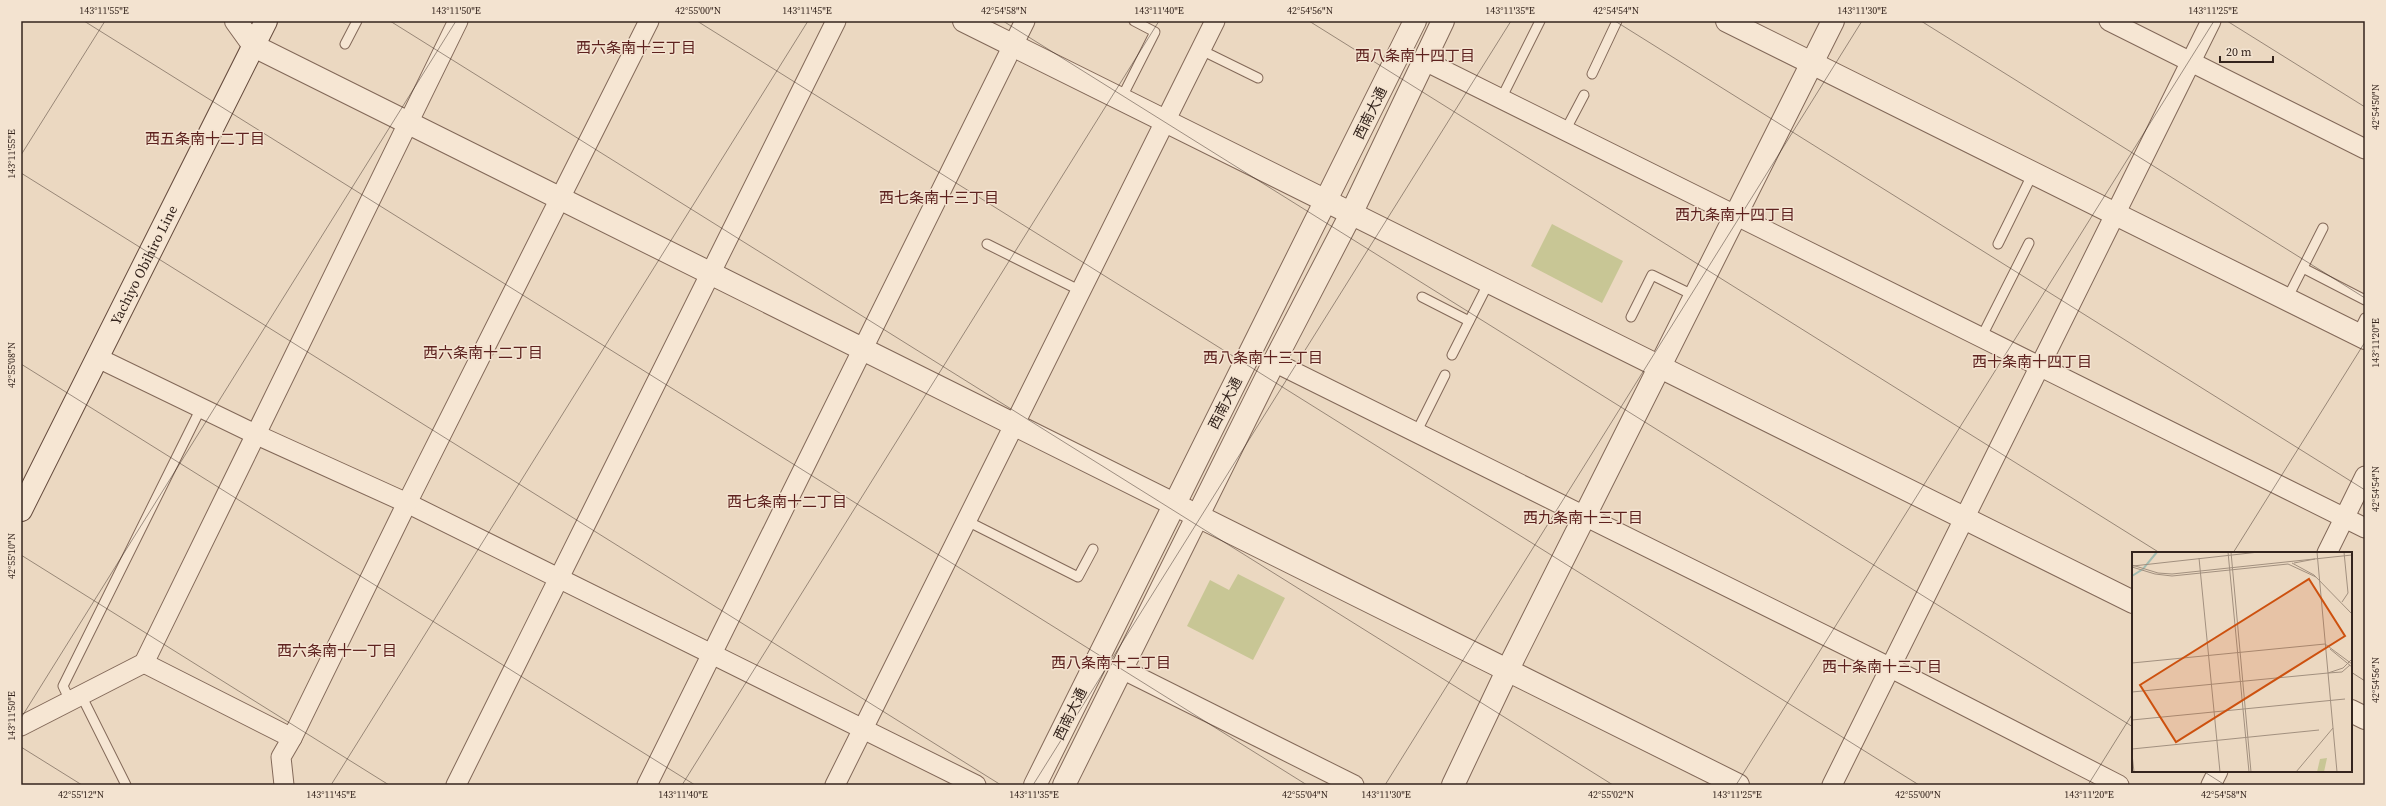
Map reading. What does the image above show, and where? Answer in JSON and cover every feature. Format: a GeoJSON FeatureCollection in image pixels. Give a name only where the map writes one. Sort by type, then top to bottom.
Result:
{"type":"FeatureCollection","features":[{"type":"Feature","properties":{"kind":"street"},"geometry":{"type":"LineString","coordinates":[[236,21],[254,46],[1173,505],[1738,785]]}},
{"type":"Feature","properties":{"kind":"street"},"geometry":{"type":"LineString","coordinates":[[247,21],[254,46]]}},
{"type":"Feature","properties":{"kind":"street","name":"Yachiyo Obihiro Line"},"geometry":{"type":"LineString","coordinates":[[21,510],[266,21]]}},
{"type":"Feature","properties":{"kind":"street"},"geometry":{"type":"LineString","coordinates":[[21,726],[144,663],[257,435],[458,21]]}},
{"type":"Feature","properties":{"kind":"street"},"geometry":{"type":"LineString","coordinates":[[284,785],[281,757],[292,738],[407,503],[649,21]]}},
{"type":"Feature","properties":{"kind":"street"},"geometry":{"type":"LineString","coordinates":[[456,785],[836,21]]}},
{"type":"Feature","properties":{"kind":"street"},"geometry":{"type":"LineString","coordinates":[[964,21],[1165,122],[1965,517],[2132,601]]}},
{"type":"Feature","properties":{"kind":"street"},"geometry":{"type":"LineString","coordinates":[[647,785],[1025,21]]}},
{"type":"Feature","properties":{"kind":"street"},"geometry":{"type":"LineString","coordinates":[[835,785],[1215,21]]}},
{"type":"Feature","properties":{"kind":"street","name":"西南大通"},"geometry":{"type":"LineString","coordinates":[[1035,785],[1415,21]]}},
{"type":"Feature","properties":{"kind":"street","name":"西南大通"},"geometry":{"type":"LineString","coordinates":[[1064,785],[1274,362],[1351,214],[1423,60],[1443,21]]}},
{"type":"Feature","properties":{"kind":"street"},"geometry":{"type":"LineString","coordinates":[[1727,21],[2287,299],[2362,330]]}},
{"type":"Feature","properties":{"kind":"street"},"geometry":{"type":"LineString","coordinates":[[1453,785],[1508,671],[1586,518],[1832,21]]}},
{"type":"Feature","properties":{"kind":"street"},"geometry":{"type":"LineString","coordinates":[[2109,21],[2365,149]]}},
{"type":"Feature","properties":{"kind":"street"},"geometry":{"type":"LineString","coordinates":[[1832,785],[2211,21]]}},
{"type":"Feature","properties":{"kind":"street"},"geometry":{"type":"LineString","coordinates":[[1423,60],[2365,528]]}},
{"type":"Feature","properties":{"kind":"street"},"geometry":{"type":"LineString","coordinates":[[98,358],[257,435],[407,503],[712,656],[864,728],[976,785]]}},
{"type":"Feature","properties":{"kind":"street"},"geometry":{"type":"LineString","coordinates":[[1274,362],[1891,668],[2119,785]]}},
{"type":"Feature","properties":{"kind":"street"},"geometry":{"type":"LineString","coordinates":[[2327,552],[2365,476]]}},
{"type":"Feature","properties":{"kind":"street"},"geometry":{"type":"LineString","coordinates":[[144,663],[292,738]]}},
{"type":"Feature","properties":{"kind":"street"},"geometry":{"type":"LineString","coordinates":[[1122,669],[1354,785]]}},
{"type":"Feature","properties":{"kind":"street"},"geometry":{"type":"LineString","coordinates":[[2352,712],[2365,718]]}},
{"type":"Feature","properties":{"kind":"street"},"geometry":{"type":"LineString","coordinates":[[2211,785],[2218,772]]}},
{"type":"Feature","properties":{"kind":"lane"},"geometry":{"type":"LineString","coordinates":[[345,44],[357,21]]}},
{"type":"Feature","properties":{"kind":"lane"},"geometry":{"type":"LineString","coordinates":[[1121,99],[1155,32],[1134,21]]}},
{"type":"Feature","properties":{"kind":"lane"},"geometry":{"type":"LineString","coordinates":[[1501,99],[1540,21]]}},
{"type":"Feature","properties":{"kind":"lane"},"geometry":{"type":"LineString","coordinates":[[1592,74],[1617,21]]}},
{"type":"Feature","properties":{"kind":"lane"},"geometry":{"type":"LineString","coordinates":[[1201,50],[1258,78]]}},
{"type":"Feature","properties":{"kind":"lane"},"geometry":{"type":"LineString","coordinates":[[1565,130],[1584,95]]}},
{"type":"Feature","properties":{"kind":"lane"},"geometry":{"type":"LineString","coordinates":[[1998,244],[2034,173]]}},
{"type":"Feature","properties":{"kind":"lane"},"geometry":{"type":"LineString","coordinates":[[2287,299],[2323,228]]}},
{"type":"Feature","properties":{"kind":"lane"},"geometry":{"type":"LineString","coordinates":[[1981,338],[2029,243]]}},
{"type":"Feature","properties":{"kind":"lane"},"geometry":{"type":"LineString","coordinates":[[987,244],[1081,291]]}},
{"type":"Feature","properties":{"kind":"lane"},"geometry":{"type":"LineString","coordinates":[[2303,268],[2365,300]]}},
{"type":"Feature","properties":{"kind":"lane"},"geometry":{"type":"LineString","coordinates":[[1631,317],[1652,275],[1695,296]]}},
{"type":"Feature","properties":{"kind":"lane"},"geometry":{"type":"LineString","coordinates":[[1452,355],[1489,282]]}},
{"type":"Feature","properties":{"kind":"lane"},"geometry":{"type":"LineString","coordinates":[[1422,297],[1469,321]]}},
{"type":"Feature","properties":{"kind":"lane"},"geometry":{"type":"LineString","coordinates":[[1416,433],[1444,375]]}},
{"type":"Feature","properties":{"kind":"lane"},"geometry":{"type":"LineString","coordinates":[[126,785],[76,698],[63,686],[201,408]]}},
{"type":"Feature","properties":{"kind":"lane"},"geometry":{"type":"LineString","coordinates":[[967,521],[1078,577],[1093,549]]}},
{"type":"Feature","properties":{"kind":"shaded area"},"geometry":{"type":"Polygon","coordinates":[[[1552,224],[1623,261],[1602,303],[1531,266],[1552,224]]]}},
{"type":"Feature","properties":{"kind":"shaded area"},"geometry":{"type":"Polygon","coordinates":[[[1238,574],[1285,598],[1253,660],[1187,626],[1210,580],[1229,590],[1238,574]]]}},
{"type":"Feature","properties":{"kind":"district","name":"西六条南十三丁目"},"geometry":{"type":"Point","coordinates":[636,48]}},
{"type":"Feature","properties":{"kind":"district","name":"西八条南十四丁目"},"geometry":{"type":"Point","coordinates":[1415,56]}},
{"type":"Feature","properties":{"kind":"district","name":"西五条南十二丁目"},"geometry":{"type":"Point","coordinates":[205,139]}},
{"type":"Feature","properties":{"kind":"district","name":"西七条南十三丁目"},"geometry":{"type":"Point","coordinates":[939,198]}},
{"type":"Feature","properties":{"kind":"district","name":"西九条南十四丁目"},"geometry":{"type":"Point","coordinates":[1735,215]}},
{"type":"Feature","properties":{"kind":"district","name":"西六条南十二丁目"},"geometry":{"type":"Point","coordinates":[483,353]}},
{"type":"Feature","properties":{"kind":"district","name":"西八条南十三丁目"},"geometry":{"type":"Point","coordinates":[1263,358]}},
{"type":"Feature","properties":{"kind":"district","name":"西十条南十四丁目"},"geometry":{"type":"Point","coordinates":[2032,362]}},
{"type":"Feature","properties":{"kind":"district","name":"西七条南十二丁目"},"geometry":{"type":"Point","coordinates":[787,502]}},
{"type":"Feature","properties":{"kind":"district","name":"西九条南十三丁目"},"geometry":{"type":"Point","coordinates":[1583,518]}},
{"type":"Feature","properties":{"kind":"district","name":"西六条南十一丁目"},"geometry":{"type":"Point","coordinates":[337,651]}},
{"type":"Feature","properties":{"kind":"district","name":"西八条南十二丁目"},"geometry":{"type":"Point","coordinates":[1111,663]}},
{"type":"Feature","properties":{"kind":"district","name":"西十条南十三丁目"},"geometry":{"type":"Point","coordinates":[1882,667]}}]}
